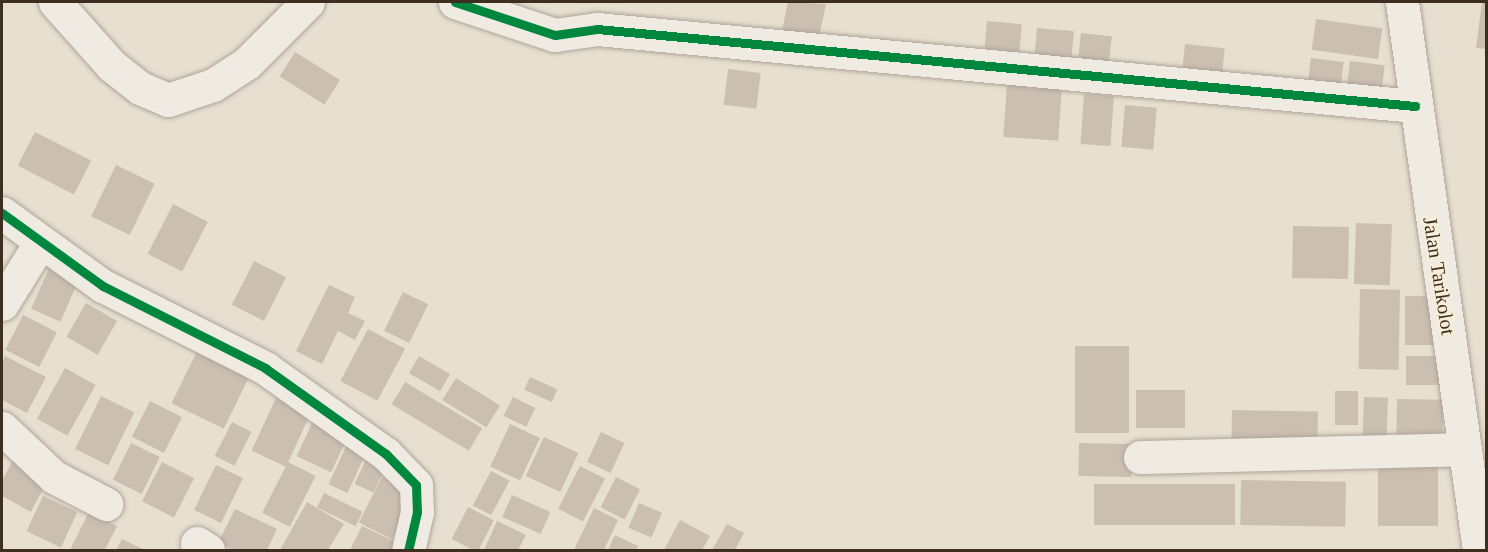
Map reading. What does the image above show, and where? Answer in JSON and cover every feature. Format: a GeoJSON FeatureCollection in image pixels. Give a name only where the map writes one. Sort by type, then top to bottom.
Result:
{"type":"FeatureCollection","features":[{"type":"Feature","properties":{"kind":"street"},"geometry":{"type":"LineString","coordinates":[[54,2],[112,66],[140,88],[168,100],[213,85],[247,63],[308,2]]}},
{"type":"Feature","properties":{"kind":"street"},"geometry":{"type":"LineString","coordinates":[[455,2],[555,35],[597,29],[1415,106]]}},
{"type":"Feature","properties":{"kind":"street","name":"Jalan Tarikolot"},"geometry":{"type":"LineString","coordinates":[[1402,2],[1479,550]]}},
{"type":"Feature","properties":{"kind":"street"},"geometry":{"type":"LineString","coordinates":[[2,213],[40,243],[103,285],[264,368],[386,454],[416,485],[417,512],[408,550]]}},
{"type":"Feature","properties":{"kind":"street"},"geometry":{"type":"LineString","coordinates":[[2,304],[40,243]]}},
{"type":"Feature","properties":{"kind":"street"},"geometry":{"type":"LineString","coordinates":[[2,428],[54,477],[106,504]]}},
{"type":"Feature","properties":{"kind":"street"},"geometry":{"type":"LineString","coordinates":[[1140,457],[1465,449]]}},
{"type":"Feature","properties":{"kind":"building"},"geometry":{"type":"Polygon","coordinates":[[[788,2],[826,4],[818,42],[781,35],[788,2]]]}},
{"type":"Feature","properties":{"kind":"building"},"geometry":{"type":"Polygon","coordinates":[[[1482,2],[1486,2],[1486,49],[1476,48],[1482,2]]]}},
{"type":"Feature","properties":{"kind":"building"},"geometry":{"type":"Polygon","coordinates":[[[1316,19],[1382,28],[1378,59],[1312,50],[1316,19]]]}},
{"type":"Feature","properties":{"kind":"building"},"geometry":{"type":"Polygon","coordinates":[[[987,21],[1022,24],[1019,61],[984,58],[987,21]]]}},
{"type":"Feature","properties":{"kind":"building"},"geometry":{"type":"Polygon","coordinates":[[[1037,28],[1074,31],[1072,58],[1035,55],[1037,28]]]}},
{"type":"Feature","properties":{"kind":"building"},"geometry":{"type":"Polygon","coordinates":[[[1081,33],[1112,36],[1109,67],[1078,64],[1081,33]]]}},
{"type":"Feature","properties":{"kind":"building"},"geometry":{"type":"Polygon","coordinates":[[[1185,44],[1225,48],[1222,78],[1182,74],[1185,44]]]}},
{"type":"Feature","properties":{"kind":"building"},"geometry":{"type":"Polygon","coordinates":[[[295,52],[340,80],[325,105],[280,77],[295,52]]]}},
{"type":"Feature","properties":{"kind":"building"},"geometry":{"type":"Polygon","coordinates":[[[1311,58],[1344,62],[1341,87],[1308,83],[1311,58]]]}},
{"type":"Feature","properties":{"kind":"building"},"geometry":{"type":"Polygon","coordinates":[[[1350,61],[1385,65],[1382,90],[1347,86],[1350,61]]]}},
{"type":"Feature","properties":{"kind":"building"},"geometry":{"type":"Polygon","coordinates":[[[728,69],[761,73],[756,109],[724,105],[728,69]]]}},
{"type":"Feature","properties":{"kind":"building"},"geometry":{"type":"Polygon","coordinates":[[[1007,84],[1062,88],[1058,141],[1003,137],[1007,84]]]}},
{"type":"Feature","properties":{"kind":"building"},"geometry":{"type":"Polygon","coordinates":[[[1084,94],[1114,96],[1110,146],[1081,144],[1084,94]]]}},
{"type":"Feature","properties":{"kind":"building"},"geometry":{"type":"Polygon","coordinates":[[[1125,105],[1157,108],[1153,150],[1121,147],[1125,105]]]}},
{"type":"Feature","properties":{"kind":"building"},"geometry":{"type":"Polygon","coordinates":[[[35,132],[91,161],[74,194],[18,166],[35,132]]]}},
{"type":"Feature","properties":{"kind":"building"},"geometry":{"type":"Polygon","coordinates":[[[116,165],[155,184],[130,235],[91,216],[116,165]]]}},
{"type":"Feature","properties":{"kind":"building"},"geometry":{"type":"Polygon","coordinates":[[[173,204],[208,222],[182,272],[148,254],[173,204]]]}},
{"type":"Feature","properties":{"kind":"building"},"geometry":{"type":"Polygon","coordinates":[[[1356,223],[1392,224],[1390,285],[1354,284],[1356,223]]]}},
{"type":"Feature","properties":{"kind":"building"},"geometry":{"type":"Polygon","coordinates":[[[1293,226],[1349,227],[1348,279],[1292,278],[1293,226]]]}},
{"type":"Feature","properties":{"kind":"building"},"geometry":{"type":"Polygon","coordinates":[[[254,261],[286,277],[264,321],[232,305],[254,261]]]}},
{"type":"Feature","properties":{"kind":"building"},"geometry":{"type":"Polygon","coordinates":[[[51,264],[80,277],[60,322],[31,309],[51,264]]]}},
{"type":"Feature","properties":{"kind":"building"},"geometry":{"type":"Polygon","coordinates":[[[329,285],[355,297],[348,313],[365,321],[355,340],[338,331],[322,364],[296,351],[329,285]]]}},
{"type":"Feature","properties":{"kind":"building"},"geometry":{"type":"Polygon","coordinates":[[[1360,289],[1400,290],[1399,370],[1359,369],[1360,289]]]}},
{"type":"Feature","properties":{"kind":"building"},"geometry":{"type":"Polygon","coordinates":[[[403,292],[428,304],[409,343],[384,331],[403,292]]]}},
{"type":"Feature","properties":{"kind":"building"},"geometry":{"type":"Polygon","coordinates":[[[1405,296],[1433,296],[1433,345],[1405,345],[1405,296]]]}},
{"type":"Feature","properties":{"kind":"building"},"geometry":{"type":"Polygon","coordinates":[[[86,303],[117,321],[98,355],[67,337],[86,303]]]}},
{"type":"Feature","properties":{"kind":"building"},"geometry":{"type":"Polygon","coordinates":[[[23,315],[57,332],[39,367],[5,350],[23,315]]]}},
{"type":"Feature","properties":{"kind":"building"},"geometry":{"type":"Polygon","coordinates":[[[368,329],[405,349],[377,401],[340,381],[368,329]]]}},
{"type":"Feature","properties":{"kind":"building"},"geometry":{"type":"Polygon","coordinates":[[[201,343],[253,368],[224,429],[172,403],[201,343]]]}},
{"type":"Feature","properties":{"kind":"building"},"geometry":{"type":"Polygon","coordinates":[[[1075,346],[1129,346],[1129,433],[1075,433],[1075,346]]]}},
{"type":"Feature","properties":{"kind":"building"},"geometry":{"type":"Polygon","coordinates":[[[5,356],[46,377],[27,413],[2,400],[2,363],[5,356]]]}},
{"type":"Feature","properties":{"kind":"building"},"geometry":{"type":"Polygon","coordinates":[[[419,356],[450,374],[440,391],[409,373],[419,356]]]}},
{"type":"Feature","properties":{"kind":"building"},"geometry":{"type":"Polygon","coordinates":[[[1406,356],[1441,356],[1441,385],[1406,385],[1406,356]]]}},
{"type":"Feature","properties":{"kind":"building"},"geometry":{"type":"Polygon","coordinates":[[[65,368],[96,385],[67,436],[37,419],[65,368]]]}},
{"type":"Feature","properties":{"kind":"building"},"geometry":{"type":"Polygon","coordinates":[[[530,377],[557,389],[552,402],[524,390],[530,377]]]}},
{"type":"Feature","properties":{"kind":"building"},"geometry":{"type":"Polygon","coordinates":[[[456,378],[500,406],[486,428],[442,400],[456,378]]]}},
{"type":"Feature","properties":{"kind":"building"},"geometry":{"type":"Polygon","coordinates":[[[405,382],[482,428],[469,451],[392,404],[405,382]]]}},
{"type":"Feature","properties":{"kind":"building"},"geometry":{"type":"Polygon","coordinates":[[[1136,390],[1185,390],[1185,428],[1136,428],[1136,390]]]}},
{"type":"Feature","properties":{"kind":"building"},"geometry":{"type":"Polygon","coordinates":[[[1335,391],[1358,391],[1358,425],[1335,425],[1335,391]]]}},
{"type":"Feature","properties":{"kind":"building"},"geometry":{"type":"Polygon","coordinates":[[[101,396],[134,412],[108,465],[75,449],[101,396]]]}},
{"type":"Feature","properties":{"kind":"building"},"geometry":{"type":"Polygon","coordinates":[[[513,397],[535,408],[526,427],[504,416],[513,397]]]}},
{"type":"Feature","properties":{"kind":"building"},"geometry":{"type":"Polygon","coordinates":[[[1364,397],[1388,398],[1387,437],[1363,436],[1364,397]]]}},
{"type":"Feature","properties":{"kind":"building"},"geometry":{"type":"Polygon","coordinates":[[[276,398],[310,414],[286,467],[251,451],[276,398]]]}},
{"type":"Feature","properties":{"kind":"building"},"geometry":{"type":"Polygon","coordinates":[[[1397,399],[1443,400],[1442,439],[1396,438],[1397,399]]]}},
{"type":"Feature","properties":{"kind":"building"},"geometry":{"type":"Polygon","coordinates":[[[150,401],[182,417],[164,453],[132,437],[150,401]]]}},
{"type":"Feature","properties":{"kind":"building"},"geometry":{"type":"Polygon","coordinates":[[[1232,410],[1318,412],[1317,442],[1231,441],[1232,410]]]}},
{"type":"Feature","properties":{"kind":"building"},"geometry":{"type":"Polygon","coordinates":[[[314,419],[348,435],[331,472],[297,456],[314,419]]]}},
{"type":"Feature","properties":{"kind":"building"},"geometry":{"type":"Polygon","coordinates":[[[232,422],[252,432],[234,466],[215,456],[232,422]]]}},
{"type":"Feature","properties":{"kind":"building"},"geometry":{"type":"Polygon","coordinates":[[[510,424],[540,438],[520,481],[490,467],[510,424]]]}},
{"type":"Feature","properties":{"kind":"building"},"geometry":{"type":"Polygon","coordinates":[[[601,432],[625,443],[611,473],[587,462],[601,432]]]}},
{"type":"Feature","properties":{"kind":"building"},"geometry":{"type":"Polygon","coordinates":[[[544,437],[578,453],[560,492],[526,476],[544,437]]]}},
{"type":"Feature","properties":{"kind":"building"},"geometry":{"type":"Polygon","coordinates":[[[350,438],[369,447],[347,493],[328,484],[350,438]]]}},
{"type":"Feature","properties":{"kind":"building"},"geometry":{"type":"Polygon","coordinates":[[[131,443],[160,457],[142,494],[113,480],[131,443]]]}},
{"type":"Feature","properties":{"kind":"building"},"geometry":{"type":"Polygon","coordinates":[[[1079,443],[1132,444],[1131,477],[1078,476],[1079,443]]]}},
{"type":"Feature","properties":{"kind":"building"},"geometry":{"type":"Polygon","coordinates":[[[369,453],[388,462],[374,493],[355,484],[369,453]]]}},
{"type":"Feature","properties":{"kind":"building"},"geometry":{"type":"Polygon","coordinates":[[[13,460],[48,479],[31,512],[2,496],[2,481],[13,460]]]}},
{"type":"Feature","properties":{"kind":"building"},"geometry":{"type":"Polygon","coordinates":[[[1378,461],[1438,461],[1438,526],[1378,526],[1378,461]]]}},
{"type":"Feature","properties":{"kind":"building"},"geometry":{"type":"Polygon","coordinates":[[[162,462],[194,478],[174,518],[142,501],[162,462]]]}},
{"type":"Feature","properties":{"kind":"building"},"geometry":{"type":"Polygon","coordinates":[[[288,462],[316,476],[290,527],[262,513],[288,462]]]}},
{"type":"Feature","properties":{"kind":"building"},"geometry":{"type":"Polygon","coordinates":[[[216,465],[243,478],[221,523],[194,510],[216,465]]]}},
{"type":"Feature","properties":{"kind":"building"},"geometry":{"type":"Polygon","coordinates":[[[580,466],[605,479],[583,521],[558,509],[580,466]]]}},
{"type":"Feature","properties":{"kind":"building"},"geometry":{"type":"Polygon","coordinates":[[[491,471],[510,481],[491,515],[473,505],[491,471]]]}},
{"type":"Feature","properties":{"kind":"building"},"geometry":{"type":"Polygon","coordinates":[[[382,477],[415,494],[392,539],[359,522],[382,477]]]}},
{"type":"Feature","properties":{"kind":"building"},"geometry":{"type":"Polygon","coordinates":[[[616,477],[640,489],[625,520],[601,507],[616,477]]]}},
{"type":"Feature","properties":{"kind":"building"},"geometry":{"type":"Polygon","coordinates":[[[1241,480],[1346,482],[1345,527],[1240,525],[1241,480]]]}},
{"type":"Feature","properties":{"kind":"building"},"geometry":{"type":"Polygon","coordinates":[[[1094,484],[1235,484],[1235,525],[1094,525],[1094,484]]]}},
{"type":"Feature","properties":{"kind":"building"},"geometry":{"type":"Polygon","coordinates":[[[324,493],[363,512],[356,526],[317,507],[324,493]]]}},
{"type":"Feature","properties":{"kind":"building"},"geometry":{"type":"Polygon","coordinates":[[[512,495],[550,512],[541,534],[502,517],[512,495]]]}},
{"type":"Feature","properties":{"kind":"building"},"geometry":{"type":"Polygon","coordinates":[[[43,496],[77,512],[61,547],[27,531],[43,496]]]}},
{"type":"Feature","properties":{"kind":"building"},"geometry":{"type":"Polygon","coordinates":[[[307,502],[344,524],[328,550],[284,550],[281,548],[307,502]]]}},
{"type":"Feature","properties":{"kind":"building"},"geometry":{"type":"Polygon","coordinates":[[[639,503],[662,513],[651,538],[628,528],[639,503]]]}},
{"type":"Feature","properties":{"kind":"building"},"geometry":{"type":"Polygon","coordinates":[[[468,507],[494,520],[479,550],[473,550],[452,539],[468,507]]]}},
{"type":"Feature","properties":{"kind":"building"},"geometry":{"type":"Polygon","coordinates":[[[594,508],[618,520],[604,550],[574,550],[594,508]]]}},
{"type":"Feature","properties":{"kind":"building"},"geometry":{"type":"Polygon","coordinates":[[[235,509],[277,529],[267,550],[233,550],[218,543],[235,509]]]}},
{"type":"Feature","properties":{"kind":"building"},"geometry":{"type":"Polygon","coordinates":[[[89,512],[117,526],[105,550],[70,550],[89,512]]]}},
{"type":"Feature","properties":{"kind":"building"},"geometry":{"type":"Polygon","coordinates":[[[680,520],[710,536],[702,550],[664,550],[680,520]]]}},
{"type":"Feature","properties":{"kind":"building"},"geometry":{"type":"Polygon","coordinates":[[[497,521],[526,535],[518,550],[484,550],[497,521]]]}},
{"type":"Feature","properties":{"kind":"building"},"geometry":{"type":"Polygon","coordinates":[[[727,524],[744,533],[735,550],[712,550],[727,524]]]}},
{"type":"Feature","properties":{"kind":"building"},"geometry":{"type":"Polygon","coordinates":[[[362,526],[402,545],[400,550],[350,550],[362,526]]]}},
{"type":"Feature","properties":{"kind":"building"},"geometry":{"type":"Polygon","coordinates":[[[615,535],[638,546],[636,550],[608,550],[615,535]]]}},
{"type":"Feature","properties":{"kind":"building"},"geometry":{"type":"Polygon","coordinates":[[[122,539],[145,550],[116,550],[122,539]]]}},
{"type":"Feature","properties":{"kind":"cycle path"},"geometry":{"type":"LineString","coordinates":[[455,2],[555,35],[597,29],[1415,106]]}},
{"type":"Feature","properties":{"kind":"cycle path"},"geometry":{"type":"LineString","coordinates":[[2,213],[103,286],[265,368],[386,454],[416,485],[417,512],[408,550]]}}]}
